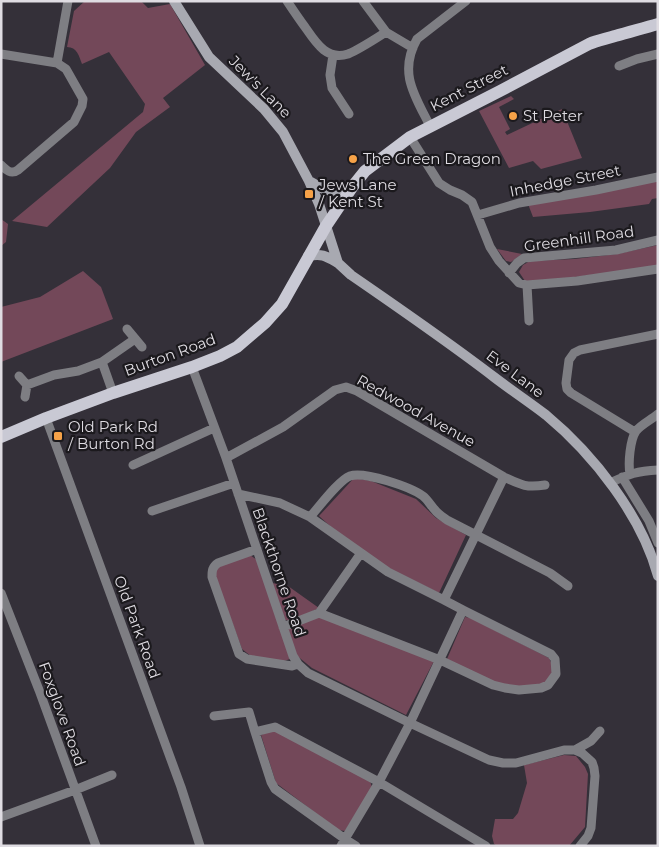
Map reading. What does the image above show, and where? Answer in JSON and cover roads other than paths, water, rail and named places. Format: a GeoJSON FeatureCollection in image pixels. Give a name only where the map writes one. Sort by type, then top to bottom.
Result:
{"type":"FeatureCollection","features":[{"type":"Feature","properties":{"kind":"main road","name":"Kent Street"},"geometry":{"type":"LineString","coordinates":[[326,226],[365,171],[410,136],[589,44],[658,24]]}},
{"type":"Feature","properties":{"kind":"main road","name":"Burton Road"},"geometry":{"type":"LineString","coordinates":[[1,437],[113,393],[192,367],[220,356],[237,346],[265,323],[282,304],[326,226]]}},
{"type":"Feature","properties":{"kind":"street"},"geometry":{"type":"LineString","coordinates":[[58,63],[68,1]]}},
{"type":"Feature","properties":{"kind":"street","name":"Jew's Lane"},"geometry":{"type":"LineString","coordinates":[[174,1],[209,57],[264,109],[283,132],[309,181],[326,226]]}},
{"type":"Feature","properties":{"kind":"street"},"geometry":{"type":"LineString","coordinates":[[287,1],[318,46],[325,52],[333,55],[349,54],[386,32]]}},
{"type":"Feature","properties":{"kind":"street"},"geometry":{"type":"LineString","coordinates":[[363,1],[386,32],[412,48]]}},
{"type":"Feature","properties":{"kind":"street"},"geometry":{"type":"LineString","coordinates":[[430,126],[412,89],[409,76],[408,63],[412,48],[417,40],[466,1]]}},
{"type":"Feature","properties":{"kind":"street"},"geometry":{"type":"LineString","coordinates":[[1,54],[58,63],[66,69],[83,99],[80,112],[74,122],[18,170],[9,172],[1,165]]}},
{"type":"Feature","properties":{"kind":"street"},"geometry":{"type":"LineString","coordinates":[[619,66],[658,54]]}},
{"type":"Feature","properties":{"kind":"street"},"geometry":{"type":"LineString","coordinates":[[333,55],[330,75],[332,88],[350,114]]}},
{"type":"Feature","properties":{"kind":"street"},"geometry":{"type":"LineString","coordinates":[[410,136],[439,183],[472,202],[494,254],[519,283],[527,285],[577,281],[658,269]]}},
{"type":"Feature","properties":{"kind":"street","name":"Inhedge Street"},"geometry":{"type":"LineString","coordinates":[[478,215],[519,203],[658,177]]}},
{"type":"Feature","properties":{"kind":"street"},"geometry":{"type":"LineString","coordinates":[[309,181],[331,192],[353,186]]}},
{"type":"Feature","properties":{"kind":"street"},"geometry":{"type":"LineString","coordinates":[[326,226],[338,263]]}},
{"type":"Feature","properties":{"kind":"street","name":"Greenhill Road"},"geometry":{"type":"LineString","coordinates":[[509,273],[524,258],[616,250],[658,240]]}},
{"type":"Feature","properties":{"kind":"street"},"geometry":{"type":"LineString","coordinates":[[308,256],[316,254],[325,255],[338,263]]}},
{"type":"Feature","properties":{"kind":"street","name":"Eve Lane"},"geometry":{"type":"LineString","coordinates":[[338,263],[351,275],[452,345],[535,407],[579,447],[610,483],[626,507],[644,539],[658,576]]}},
{"type":"Feature","properties":{"kind":"street"},"geometry":{"type":"LineString","coordinates":[[527,285],[529,321]]}},
{"type":"Feature","properties":{"kind":"street"},"geometry":{"type":"LineString","coordinates":[[127,330],[142,347]]}},
{"type":"Feature","properties":{"kind":"street"},"geometry":{"type":"LineString","coordinates":[[635,432],[567,389],[569,360],[574,353],[580,350],[658,334]]}},
{"type":"Feature","properties":{"kind":"street"},"geometry":{"type":"LineString","coordinates":[[27,385],[54,375],[78,371],[102,362],[135,339]]}},
{"type":"Feature","properties":{"kind":"street"},"geometry":{"type":"LineString","coordinates":[[102,362],[113,393]]}},
{"type":"Feature","properties":{"kind":"street","name":"Blackthorne Road"},"geometry":{"type":"LineString","coordinates":[[192,367],[226,458],[293,656],[298,664]]}},
{"type":"Feature","properties":{"kind":"street"},"geometry":{"type":"LineString","coordinates":[[19,376],[27,385]]}},
{"type":"Feature","properties":{"kind":"street"},"geometry":{"type":"LineString","coordinates":[[25,398],[27,385]]}},
{"type":"Feature","properties":{"kind":"street","name":"Redwood Avenue"},"geometry":{"type":"LineString","coordinates":[[226,458],[283,427],[334,390],[346,387],[357,390],[504,477],[521,485],[545,486]]}},
{"type":"Feature","properties":{"kind":"street"},"geometry":{"type":"LineString","coordinates":[[658,414],[635,432],[626,475],[658,543]]}},
{"type":"Feature","properties":{"kind":"street","name":"Old Park Road"},"geometry":{"type":"LineString","coordinates":[[46,418],[181,787],[200,846]]}},
{"type":"Feature","properties":{"kind":"street"},"geometry":{"type":"LineString","coordinates":[[133,464],[214,428]]}},
{"type":"Feature","properties":{"kind":"street"},"geometry":{"type":"LineString","coordinates":[[610,483],[626,475],[658,470]]}},
{"type":"Feature","properties":{"kind":"street"},"geometry":{"type":"LineString","coordinates":[[310,517],[342,481],[350,476],[363,474],[386,480],[423,496],[435,511],[447,520],[550,573],[568,586]]}},
{"type":"Feature","properties":{"kind":"street"},"geometry":{"type":"LineString","coordinates":[[444,600],[504,477]]}},
{"type":"Feature","properties":{"kind":"street"},"geometry":{"type":"LineString","coordinates":[[152,510],[234,483]]}},
{"type":"Feature","properties":{"kind":"street"},"geometry":{"type":"LineString","coordinates":[[238,494],[280,503],[310,517],[388,572],[551,654],[555,659],[556,674],[548,686],[519,690],[492,685],[440,660],[319,613]]}},
{"type":"Feature","properties":{"kind":"street"},"geometry":{"type":"LineString","coordinates":[[257,549],[218,563],[212,571],[212,577],[239,654],[247,660],[292,666],[298,664],[308,673],[489,760],[516,763],[570,749],[582,753],[592,762]]}},
{"type":"Feature","properties":{"kind":"street"},"geometry":{"type":"LineString","coordinates":[[283,627],[319,613],[361,553]]}},
{"type":"Feature","properties":{"kind":"street","name":"Foxglove Road"},"geometry":{"type":"LineString","coordinates":[[1,593],[96,846]]}},
{"type":"Feature","properties":{"kind":"street"},"geometry":{"type":"LineString","coordinates":[[343,842],[379,782],[410,723],[462,610]]}},
{"type":"Feature","properties":{"kind":"street"},"geometry":{"type":"LineString","coordinates":[[214,716],[249,712],[275,789],[343,842],[356,846]]}},
{"type":"Feature","properties":{"kind":"street"},"geometry":{"type":"LineString","coordinates":[[255,732],[278,728],[379,782],[486,846]]}},
{"type":"Feature","properties":{"kind":"street"},"geometry":{"type":"LineString","coordinates":[[575,750],[591,741],[600,730]]}},
{"type":"Feature","properties":{"kind":"street"},"geometry":{"type":"LineString","coordinates":[[580,846],[588,836],[591,828],[594,776],[591,741]]}},
{"type":"Feature","properties":{"kind":"street"},"geometry":{"type":"LineString","coordinates":[[1,817],[112,775]]}},
{"type":"Feature","properties":{"kind":"place","name":"St Peter"},"geometry":{"type":"Point","coordinates":[513,116]}},
{"type":"Feature","properties":{"kind":"place","name":"The Green Dragon"},"geometry":{"type":"Point","coordinates":[353,159]}},
{"type":"Feature","properties":{"kind":"place","name":"Jews Lane / Kent St"},"geometry":{"type":"Point","coordinates":[309,194]}},
{"type":"Feature","properties":{"kind":"place","name":"Old Park Rd / Burton Rd"},"geometry":{"type":"Point","coordinates":[58,436]}}]}
